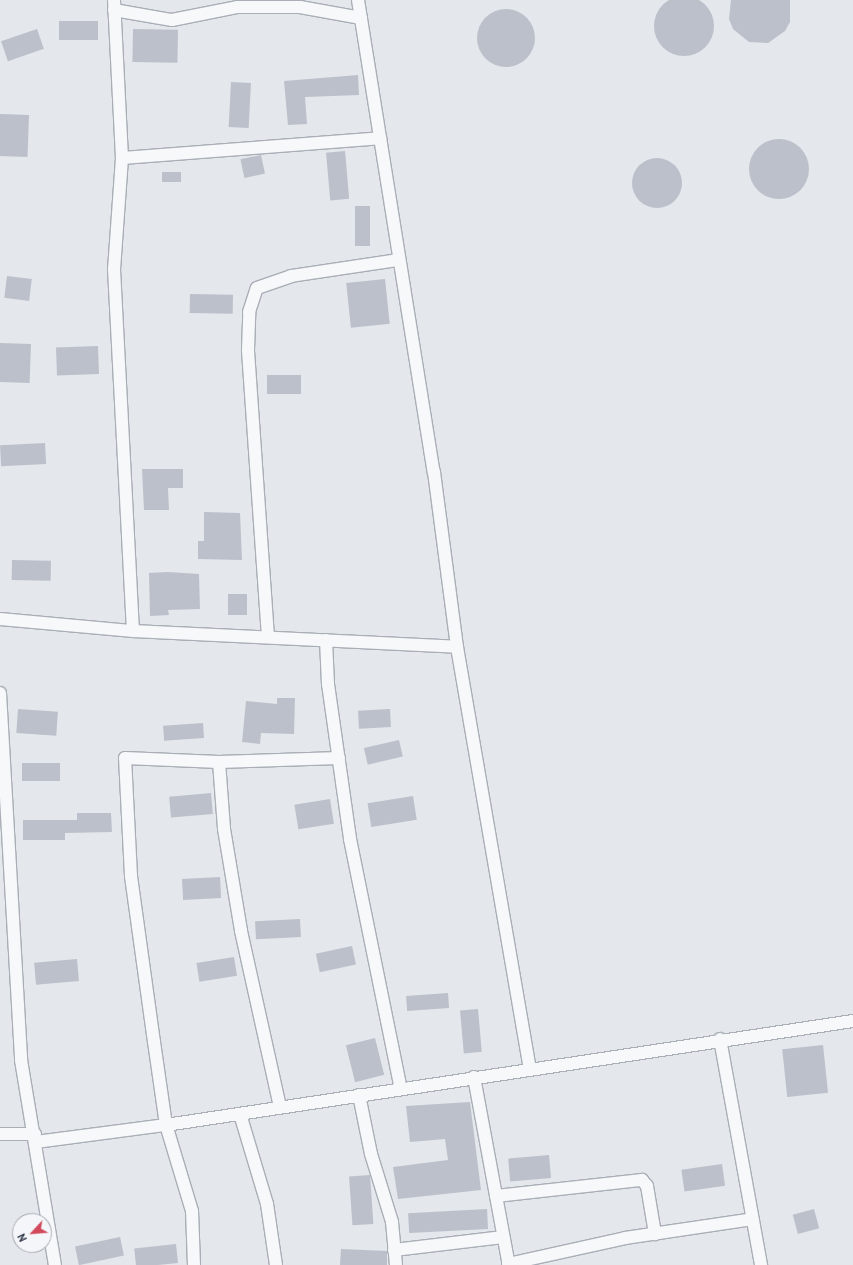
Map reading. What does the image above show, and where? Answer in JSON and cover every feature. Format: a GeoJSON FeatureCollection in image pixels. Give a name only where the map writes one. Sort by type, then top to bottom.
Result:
{"type":"FeatureCollection","features":[{"type":"Feature","properties":{"kind":"street"},"geometry":{"type":"LineString","coordinates":[[358,0],[398,260],[434,472],[457,647],[530,1069]]}},
{"type":"Feature","properties":{"kind":"street"},"geometry":{"type":"LineString","coordinates":[[133,631],[114,269],[122,158],[114,5],[172,20],[237,7],[300,7],[361,18]]}},
{"type":"Feature","properties":{"kind":"street"},"geometry":{"type":"LineString","coordinates":[[122,158],[380,138]]}},
{"type":"Feature","properties":{"kind":"street"},"geometry":{"type":"LineString","coordinates":[[268,637],[248,350],[249,312],[257,288],[291,276],[398,260]]}},
{"type":"Feature","properties":{"kind":"street"},"geometry":{"type":"LineString","coordinates":[[0,619],[133,631],[457,647]]}},
{"type":"Feature","properties":{"kind":"street"},"geometry":{"type":"LineString","coordinates":[[326,640],[339,758],[350,838],[401,1089]]}},
{"type":"Feature","properties":{"kind":"street"},"geometry":{"type":"LineString","coordinates":[[0,693],[21,1060],[55,1265]]}},
{"type":"Feature","properties":{"kind":"street"},"geometry":{"type":"LineString","coordinates":[[194,1265],[192,1211],[166,1125],[131,876],[124,760],[174,758],[219,762],[339,758]]}},
{"type":"Feature","properties":{"kind":"street"},"geometry":{"type":"LineString","coordinates":[[219,762],[224,829],[241,931],[280,1107]]}},
{"type":"Feature","properties":{"kind":"street"},"geometry":{"type":"LineString","coordinates":[[0,1134],[35,1138],[166,1125],[720,1039],[853,1022]]}},
{"type":"Feature","properties":{"kind":"street"},"geometry":{"type":"LineString","coordinates":[[720,1039],[761,1265]]}},
{"type":"Feature","properties":{"kind":"street"},"geometry":{"type":"LineString","coordinates":[[474,1077],[509,1264],[655,1234],[753,1219]]}},
{"type":"Feature","properties":{"kind":"street"},"geometry":{"type":"LineString","coordinates":[[359,1095],[371,1154],[392,1222],[396,1265]]}},
{"type":"Feature","properties":{"kind":"street"},"geometry":{"type":"LineString","coordinates":[[240,1114],[267,1204],[276,1265]]}},
{"type":"Feature","properties":{"kind":"street"},"geometry":{"type":"LineString","coordinates":[[496,1196],[642,1180],[647,1186],[655,1234]]}},
{"type":"Feature","properties":{"kind":"street"},"geometry":{"type":"LineString","coordinates":[[394,1250],[503,1236]]}},
{"type":"Feature","properties":{"kind":"building"},"geometry":{"type":"Polygon","coordinates":[[[684,-4],[701,1],[709,9],[714,26],[709,43],[701,51],[684,56],[667,51],[659,43],[654,26],[659,9],[667,1],[684,-4]]]}},
{"type":"Feature","properties":{"kind":"building"},"geometry":{"type":"Polygon","coordinates":[[[731,0],[790,0],[790,22],[785,31],[768,43],[749,42],[733,29],[729,19],[731,0]]]}},
{"type":"Feature","properties":{"kind":"building"},"geometry":{"type":"Polygon","coordinates":[[[506,9],[522,14],[530,22],[535,38],[530,54],[522,62],[506,67],[490,62],[482,54],[477,38],[482,22],[490,14],[506,9]]]}},
{"type":"Feature","properties":{"kind":"building"},"geometry":{"type":"Polygon","coordinates":[[[59,21],[98,21],[98,40],[59,40],[59,21]]]}},
{"type":"Feature","properties":{"kind":"building"},"geometry":{"type":"Polygon","coordinates":[[[37,29],[44,49],[8,61],[1,41],[37,29]]]}},
{"type":"Feature","properties":{"kind":"building"},"geometry":{"type":"Polygon","coordinates":[[[133,29],[178,30],[177,63],[132,62],[133,29]]]}},
{"type":"Feature","properties":{"kind":"building"},"geometry":{"type":"Polygon","coordinates":[[[358,75],[359,95],[305,97],[307,124],[288,125],[284,81],[358,75]]]}},
{"type":"Feature","properties":{"kind":"building"},"geometry":{"type":"Polygon","coordinates":[[[231,82],[251,83],[249,128],[229,127],[231,82]]]}},
{"type":"Feature","properties":{"kind":"building"},"geometry":{"type":"Polygon","coordinates":[[[0,114],[29,115],[28,157],[0,156],[0,114]]]}},
{"type":"Feature","properties":{"kind":"building"},"geometry":{"type":"Polygon","coordinates":[[[779,139],[796,144],[804,152],[809,169],[804,186],[796,194],[779,199],[762,194],[754,186],[749,169],[754,152],[762,144],[779,139]]]}},
{"type":"Feature","properties":{"kind":"building"},"geometry":{"type":"Polygon","coordinates":[[[345,151],[349,199],[330,200],[326,153],[345,151]]]}},
{"type":"Feature","properties":{"kind":"building"},"geometry":{"type":"Polygon","coordinates":[[[261,155],[265,174],[244,178],[240,159],[261,155]]]}},
{"type":"Feature","properties":{"kind":"building"},"geometry":{"type":"Polygon","coordinates":[[[652,158],[662,158],[675,165],[682,178],[682,188],[675,201],[662,208],[652,208],[643,204],[636,197],[632,188],[632,178],[636,169],[643,162],[652,158]]]}},
{"type":"Feature","properties":{"kind":"building"},"geometry":{"type":"Polygon","coordinates":[[[162,172],[181,172],[181,182],[162,182],[162,172]]]}},
{"type":"Feature","properties":{"kind":"building"},"geometry":{"type":"Polygon","coordinates":[[[355,206],[370,206],[370,246],[355,246],[355,206]]]}},
{"type":"Feature","properties":{"kind":"building"},"geometry":{"type":"Polygon","coordinates":[[[7,276],[32,279],[29,301],[4,298],[7,276]]]}},
{"type":"Feature","properties":{"kind":"building"},"geometry":{"type":"Polygon","coordinates":[[[385,279],[390,324],[351,328],[346,283],[385,279]]]}},
{"type":"Feature","properties":{"kind":"building"},"geometry":{"type":"Polygon","coordinates":[[[190,294],[233,295],[233,314],[190,313],[190,294]]]}},
{"type":"Feature","properties":{"kind":"building"},"geometry":{"type":"Polygon","coordinates":[[[0,343],[31,344],[30,383],[0,382],[0,343]]]}},
{"type":"Feature","properties":{"kind":"building"},"geometry":{"type":"Polygon","coordinates":[[[98,346],[99,374],[57,375],[56,347],[98,346]]]}},
{"type":"Feature","properties":{"kind":"building"},"geometry":{"type":"Polygon","coordinates":[[[267,375],[301,375],[301,394],[267,394],[267,375]]]}},
{"type":"Feature","properties":{"kind":"building"},"geometry":{"type":"Polygon","coordinates":[[[45,443],[46,464],[1,466],[0,445],[45,443]]]}},
{"type":"Feature","properties":{"kind":"building"},"geometry":{"type":"Polygon","coordinates":[[[142,469],[183,469],[183,488],[168,488],[169,510],[144,510],[142,469]]]}},
{"type":"Feature","properties":{"kind":"building"},"geometry":{"type":"Polygon","coordinates":[[[204,512],[240,513],[242,560],[198,559],[198,541],[204,541],[204,512]]]}},
{"type":"Feature","properties":{"kind":"building"},"geometry":{"type":"Polygon","coordinates":[[[12,560],[51,561],[51,581],[12,580],[12,560]]]}},
{"type":"Feature","properties":{"kind":"building"},"geometry":{"type":"Polygon","coordinates":[[[168,572],[199,574],[200,609],[168,610],[169,615],[150,616],[149,573],[168,572]]]}},
{"type":"Feature","properties":{"kind":"building"},"geometry":{"type":"Polygon","coordinates":[[[228,594],[247,594],[247,615],[228,615],[228,594]]]}},
{"type":"Feature","properties":{"kind":"building"},"geometry":{"type":"Polygon","coordinates":[[[277,698],[295,698],[294,734],[261,733],[260,744],[242,742],[246,701],[277,704],[277,698]]]}},
{"type":"Feature","properties":{"kind":"building"},"geometry":{"type":"Polygon","coordinates":[[[18,709],[58,712],[56,736],[16,733],[18,709]]]}},
{"type":"Feature","properties":{"kind":"building"},"geometry":{"type":"Polygon","coordinates":[[[390,709],[391,727],[359,729],[358,711],[390,709]]]}},
{"type":"Feature","properties":{"kind":"building"},"geometry":{"type":"Polygon","coordinates":[[[203,723],[204,738],[164,741],[163,726],[203,723]]]}},
{"type":"Feature","properties":{"kind":"building"},"geometry":{"type":"Polygon","coordinates":[[[399,740],[403,757],[368,765],[364,748],[399,740]]]}},
{"type":"Feature","properties":{"kind":"building"},"geometry":{"type":"Polygon","coordinates":[[[22,763],[60,763],[60,781],[22,781],[22,763]]]}},
{"type":"Feature","properties":{"kind":"building"},"geometry":{"type":"Polygon","coordinates":[[[211,793],[213,814],[171,818],[169,797],[211,793]]]}},
{"type":"Feature","properties":{"kind":"building"},"geometry":{"type":"Polygon","coordinates":[[[413,796],[417,820],[371,827],[368,803],[413,796]]]}},
{"type":"Feature","properties":{"kind":"building"},"geometry":{"type":"Polygon","coordinates":[[[330,799],[334,824],[298,829],[294,805],[330,799]]]}},
{"type":"Feature","properties":{"kind":"building"},"geometry":{"type":"Polygon","coordinates":[[[77,813],[111,813],[112,832],[65,833],[65,840],[23,840],[23,820],[77,820],[77,813]]]}},
{"type":"Feature","properties":{"kind":"building"},"geometry":{"type":"Polygon","coordinates":[[[220,877],[221,898],[183,900],[182,879],[220,877]]]}},
{"type":"Feature","properties":{"kind":"building"},"geometry":{"type":"Polygon","coordinates":[[[300,919],[301,937],[256,939],[255,921],[300,919]]]}},
{"type":"Feature","properties":{"kind":"building"},"geometry":{"type":"Polygon","coordinates":[[[352,946],[356,965],[320,972],[316,954],[352,946]]]}},
{"type":"Feature","properties":{"kind":"building"},"geometry":{"type":"Polygon","coordinates":[[[234,957],[237,976],[199,982],[196,963],[234,957]]]}},
{"type":"Feature","properties":{"kind":"building"},"geometry":{"type":"Polygon","coordinates":[[[77,959],[79,981],[36,985],[34,963],[77,959]]]}},
{"type":"Feature","properties":{"kind":"building"},"geometry":{"type":"Polygon","coordinates":[[[448,993],[449,1008],[407,1011],[406,996],[448,993]]]}},
{"type":"Feature","properties":{"kind":"building"},"geometry":{"type":"Polygon","coordinates":[[[478,1009],[482,1052],[464,1053],[460,1011],[478,1009]]]}},
{"type":"Feature","properties":{"kind":"building"},"geometry":{"type":"Polygon","coordinates":[[[375,1038],[384,1075],[355,1082],[346,1045],[375,1038]]]}},
{"type":"Feature","properties":{"kind":"building"},"geometry":{"type":"Polygon","coordinates":[[[823,1045],[828,1093],[787,1097],[782,1049],[823,1045]]]}},
{"type":"Feature","properties":{"kind":"building"},"geometry":{"type":"Polygon","coordinates":[[[470,1102],[481,1190],[398,1199],[393,1167],[448,1160],[445,1139],[410,1142],[406,1106],[470,1102]]]}},
{"type":"Feature","properties":{"kind":"building"},"geometry":{"type":"Polygon","coordinates":[[[549,1155],[551,1178],[510,1181],[508,1159],[549,1155]]]}},
{"type":"Feature","properties":{"kind":"building"},"geometry":{"type":"Polygon","coordinates":[[[722,1164],[725,1186],[684,1191],[681,1170],[722,1164]]]}},
{"type":"Feature","properties":{"kind":"building"},"geometry":{"type":"Polygon","coordinates":[[[370,1175],[373,1224],[352,1225],[349,1176],[370,1175]]]}},
{"type":"Feature","properties":{"kind":"building"},"geometry":{"type":"Polygon","coordinates":[[[487,1209],[488,1229],[409,1233],[408,1213],[487,1209]]]}},
{"type":"Feature","properties":{"kind":"building"},"geometry":{"type":"Polygon","coordinates":[[[814,1209],[819,1228],[798,1234],[793,1215],[814,1209]]]}},
{"type":"Feature","properties":{"kind":"building"},"geometry":{"type":"Polygon","coordinates":[[[120,1237],[124,1256],[79,1265],[75,1247],[120,1237]]]}},
{"type":"Feature","properties":{"kind":"building"},"geometry":{"type":"Polygon","coordinates":[[[176,1244],[178,1263],[136,1265],[134,1248],[176,1244]]]}},
{"type":"Feature","properties":{"kind":"building"},"geometry":{"type":"Polygon","coordinates":[[[341,1249],[387,1251],[387,1265],[340,1265],[341,1249]]]}}]}
